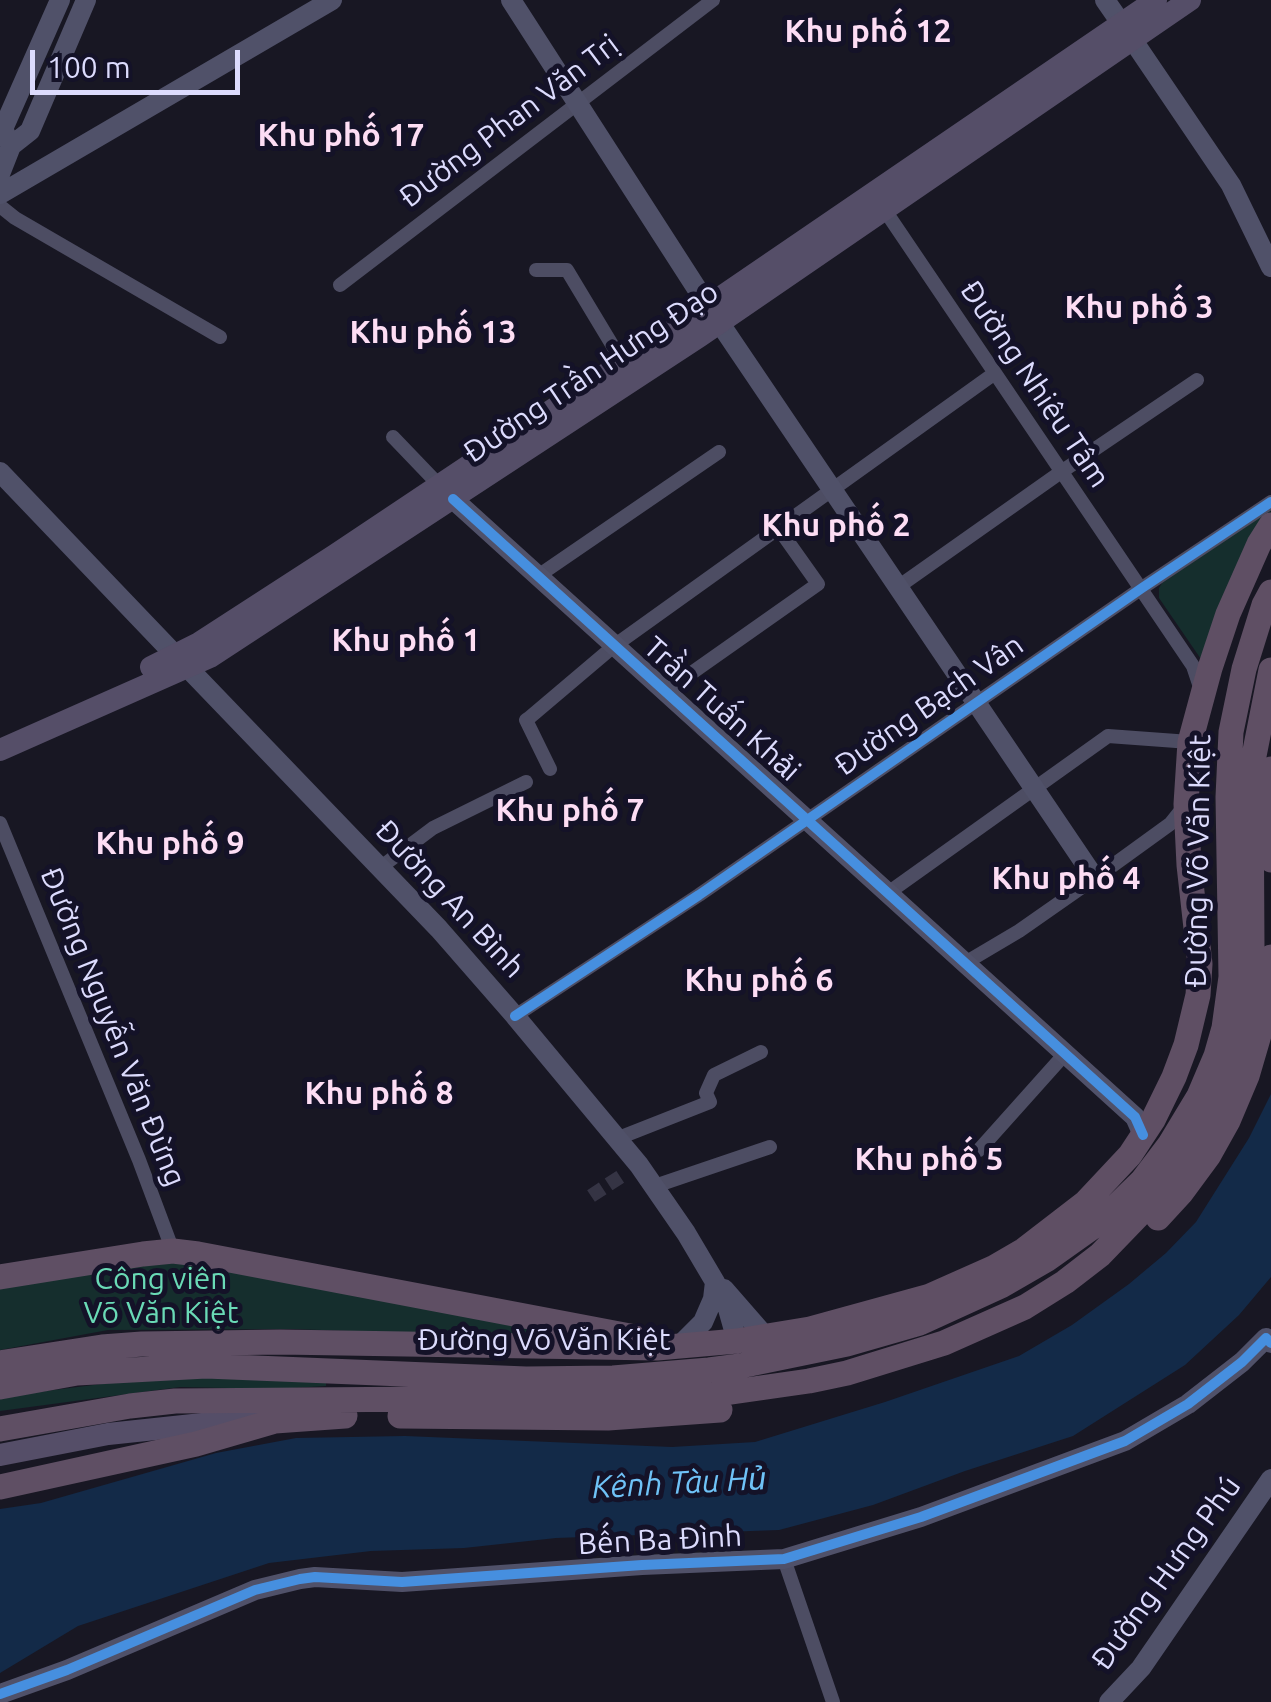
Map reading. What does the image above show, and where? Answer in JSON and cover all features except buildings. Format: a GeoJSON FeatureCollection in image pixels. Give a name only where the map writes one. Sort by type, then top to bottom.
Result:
{"type":"FeatureCollection","features":[{"type":"Feature","properties":{"kind":"highway","name":"Đường Võ Văn Kiệt"},"geometry":{"type":"LineString","coordinates":[[0,1429],[175,1402],[610,1400],[741,1376],[765,1336],[810,1329],[930,1296],[1024,1250],[1085,1203],[1117,1170],[1174,1077],[1186,1045],[1198,995],[1198,940],[1181,820],[1190,742],[1228,614],[1271,525]]}},
{"type":"Feature","properties":{"kind":"highway","name":"Đường Võ Văn Kiệt"},"geometry":{"type":"LineString","coordinates":[[0,1487],[196,1444],[275,1421],[362,1415],[608,1418],[741,1376],[788,1356],[920,1323],[1001,1286],[1046,1260],[1101,1221],[1142,1181],[1199,1096],[1216,1056],[1226,1016],[1232,952],[1228,798],[1231,732],[1244,669],[1271,592]]}},
{"type":"Feature","properties":{"kind":"highway","name":"Đường Võ Văn Kiệt"},"geometry":{"type":"LineString","coordinates":[[0,1387],[77,1374],[155,1367],[274,1367],[581,1379],[846,1373],[975,1331],[1025,1307],[1100,1256],[1156,1197],[1220,1099],[1243,1030],[1252,948],[1251,771],[1271,670]]}},
{"type":"Feature","properties":{"kind":"highway"},"geometry":{"type":"LineString","coordinates":[[1271,769],[1271,860]]}},
{"type":"Feature","properties":{"kind":"highway","name":"Đường Võ Văn Kiệt"},"geometry":{"type":"LineString","coordinates":[[0,1278],[144,1254],[198,1254],[624,1333],[741,1376],[824,1392],[900,1371],[1020,1327],[1078,1294],[1114,1264],[1182,1193],[1228,1121],[1260,1035],[1271,958]]}},
{"type":"Feature","properties":{"kind":"highway"},"geometry":{"type":"LineString","coordinates":[[765,1336],[773,1349],[788,1356]]}},
{"type":"Feature","properties":{"kind":"highway","name":"Đường Võ Văn Kiệt"},"geometry":{"type":"LineString","coordinates":[[0,1363],[102,1346],[142,1344],[280,1342],[667,1348]]}},
{"type":"Feature","properties":{"kind":"highway"},"geometry":{"type":"LineString","coordinates":[[362,1415],[433,1398]]}},
{"type":"Feature","properties":{"kind":"main road","name":"Đường Trần Hưng Đạo"},"geometry":{"type":"LineString","coordinates":[[1127,31],[1156,0]]}},
{"type":"Feature","properties":{"kind":"main road","name":"Đường Trần Hưng Đạo"},"geometry":{"type":"LineString","coordinates":[[446,492],[1127,31],[1190,0]]}},
{"type":"Feature","properties":{"kind":"main road","name":"Đường Trần Hưng Đạo"},"geometry":{"type":"LineString","coordinates":[[0,734],[226,646],[622,363],[714,314]]}},
{"type":"Feature","properties":{"kind":"main road","name":"Đường Trần Hưng Đạo"},"geometry":{"type":"LineString","coordinates":[[0,750],[182,662]]}},
{"type":"Feature","properties":{"kind":"main road"},"geometry":{"type":"LineString","coordinates":[[0,1455],[108,1434],[240,1420],[275,1421]]}},
{"type":"Feature","properties":{"kind":"street"},"geometry":{"type":"LineString","coordinates":[[12,146],[2,129],[60,0]]}},
{"type":"Feature","properties":{"kind":"street"},"geometry":{"type":"LineString","coordinates":[[0,174],[12,146],[30,131],[86,0]]}},
{"type":"Feature","properties":{"kind":"street"},"geometry":{"type":"LineString","coordinates":[[0,194],[332,0]]}},
{"type":"Feature","properties":{"kind":"street"},"geometry":{"type":"LineString","coordinates":[[511,0],[714,314],[1094,877]]}},
{"type":"Feature","properties":{"kind":"street","name":"Đường Phan Văn Trị"},"geometry":{"type":"LineString","coordinates":[[340,286],[712,0]]}},
{"type":"Feature","properties":{"kind":"street"},"geometry":{"type":"LineString","coordinates":[[1105,0],[1231,184],[1271,267]]}},
{"type":"Feature","properties":{"kind":"street","name":"Đường Nhiêu Tâm"},"geometry":{"type":"LineString","coordinates":[[879,201],[1193,666],[1201,698]]}},
{"type":"Feature","properties":{"kind":"street"},"geometry":{"type":"LineString","coordinates":[[0,206],[220,337]]}},
{"type":"Feature","properties":{"kind":"street"},"geometry":{"type":"LineString","coordinates":[[536,270],[567,270],[622,363]]}},
{"type":"Feature","properties":{"kind":"street"},"geometry":{"type":"LineString","coordinates":[[550,769],[526,720],[614,646],[995,374]]}},
{"type":"Feature","properties":{"kind":"street"},"geometry":{"type":"LineString","coordinates":[[898,587],[1197,380]]}},
{"type":"Feature","properties":{"kind":"street"},"geometry":{"type":"LineString","coordinates":[[393,437],[446,492]]}},
{"type":"Feature","properties":{"kind":"street"},"geometry":{"type":"LineString","coordinates":[[538,576],[719,452]]}},
{"type":"Feature","properties":{"kind":"street","name":"Đường An Bình"},"geometry":{"type":"LineString","coordinates":[[0,472],[381,867],[516,1016],[654,1186],[686,1233],[733,1322],[741,1376]]}},
{"type":"Feature","properties":{"kind":"street","name":"Trần Tuấn Khải"},"geometry":{"type":"LineString","coordinates":[[446,492],[1143,1124]]}},
{"type":"Feature","properties":{"kind":"street","name":"Đường Bạch Vân"},"geometry":{"type":"LineString","coordinates":[[516,1016],[1271,502]]}},
{"type":"Feature","properties":{"kind":"street"},"geometry":{"type":"LineString","coordinates":[[666,692],[818,584],[779,529]]}},
{"type":"Feature","properties":{"kind":"street"},"geometry":{"type":"LineString","coordinates":[[888,893],[1108,736],[1190,742]]}},
{"type":"Feature","properties":{"kind":"street"},"geometry":{"type":"LineString","coordinates":[[381,867],[433,828],[526,782]]}},
{"type":"Feature","properties":{"kind":"street"},"geometry":{"type":"LineString","coordinates":[[965,963],[1020,931],[1181,820]]}},
{"type":"Feature","properties":{"kind":"street","name":"Đường Nguyễn Văn Đừng"},"geometry":{"type":"LineString","coordinates":[[0,823],[173,1252]]}},
{"type":"Feature","properties":{"kind":"street"},"geometry":{"type":"LineString","coordinates":[[616,1139],[710,1102],[706,1093],[714,1075],[761,1052]]}},
{"type":"Feature","properties":{"kind":"street"},"geometry":{"type":"LineString","coordinates":[[979,1150],[1064,1055]]}},
{"type":"Feature","properties":{"kind":"street"},"geometry":{"type":"LineString","coordinates":[[654,1186],[770,1147]]}},
{"type":"Feature","properties":{"kind":"street"},"geometry":{"type":"LineString","coordinates":[[715,1282],[765,1336]]}},
{"type":"Feature","properties":{"kind":"street"},"geometry":{"type":"LineString","coordinates":[[667,1348],[691,1337],[703,1322],[715,1282]]}},
{"type":"Feature","properties":{"kind":"street","name":"Bến Ba Đình"},"geometry":{"type":"LineString","coordinates":[[0,1694],[22,1693],[255,1590],[300,1578],[402,1582],[784,1559],[920,1518],[1125,1441],[1188,1404],[1268,1341]]}},
{"type":"Feature","properties":{"kind":"street","name":"Đường Hưng Phú"},"geometry":{"type":"LineString","coordinates":[[1108,1702],[1140,1668],[1271,1479]]}},
{"type":"Feature","properties":{"kind":"street"},"geometry":{"type":"LineString","coordinates":[[784,1559],[833,1702]]}},
{"type":"Feature","properties":{"kind":"green space"},"geometry":{"type":"Polygon","coordinates":[[[1270,510],[1205,665],[1159,598],[1159,588],[1270,510]]]}},
{"type":"Feature","properties":{"kind":"green space","name":"Công viên Võ Văn Kiệt"},"geometry":{"type":"Polygon","coordinates":[[[169,1261],[606,1340],[293,1329],[108,1330],[0,1350],[0,1288],[169,1261]]]}},
{"type":"Feature","properties":{"kind":"green space"},"geometry":{"type":"Polygon","coordinates":[[[157,1377],[326,1378],[326,1386],[180,1387],[0,1411],[0,1399],[157,1377]]]}},
{"type":"Feature","properties":{"kind":"water","name":"Kênh Tàu Hủ"},"geometry":{"type":"Polygon","coordinates":[[[1271,1094],[1271,1277],[1239,1315],[1185,1365],[1073,1436],[873,1505],[779,1530],[556,1538],[464,1548],[371,1551],[269,1563],[78,1626],[0,1673],[0,1509],[41,1503],[216,1453],[296,1438],[405,1436],[672,1447],[755,1442],[885,1402],[1019,1356],[1072,1325],[1129,1284],[1196,1222],[1249,1138],[1271,1094]]]}},
{"type":"Feature","properties":{"kind":"tunnel"},"geometry":{"type":"LineString","coordinates":[[591,1196],[626,1173]]}},
{"type":"Feature","properties":{"kind":"cycle path"},"geometry":{"type":"LineString","coordinates":[[453,499],[1135,1117],[1143,1135]]}},
{"type":"Feature","properties":{"kind":"cycle path"},"geometry":{"type":"LineString","coordinates":[[515,1016],[699,895],[1271,502]]}},
{"type":"Feature","properties":{"kind":"cycle path"},"geometry":{"type":"LineString","coordinates":[[0,1694],[67,1670],[255,1590],[300,1579],[402,1582],[784,1559],[921,1517],[1125,1441],[1188,1404],[1266,1338],[1271,1343]]}},
{"type":"Feature","properties":{"kind":"district","name":"Khu phố 12"},"geometry":{"type":"Point","coordinates":[868,31]}},
{"type":"Feature","properties":{"kind":"district","name":"Khu phố 17"},"geometry":{"type":"Point","coordinates":[341,135]}},
{"type":"Feature","properties":{"kind":"district","name":"Khu phố 3"},"geometry":{"type":"Point","coordinates":[1139,307]}},
{"type":"Feature","properties":{"kind":"district","name":"Khu phố 13"},"geometry":{"type":"Point","coordinates":[433,332]}},
{"type":"Feature","properties":{"kind":"district","name":"Khu phố 2"},"geometry":{"type":"Point","coordinates":[836,525]}},
{"type":"Feature","properties":{"kind":"district","name":"Khu phố 1"},"geometry":{"type":"Point","coordinates":[406,640]}},
{"type":"Feature","properties":{"kind":"district","name":"Khu phố 7"},"geometry":{"type":"Point","coordinates":[570,810]}},
{"type":"Feature","properties":{"kind":"district","name":"Khu phố 9"},"geometry":{"type":"Point","coordinates":[170,843]}},
{"type":"Feature","properties":{"kind":"district","name":"Khu phố 4"},"geometry":{"type":"Point","coordinates":[1066,878]}},
{"type":"Feature","properties":{"kind":"district","name":"Khu phố 6"},"geometry":{"type":"Point","coordinates":[759,980]}},
{"type":"Feature","properties":{"kind":"district","name":"Khu phố 8"},"geometry":{"type":"Point","coordinates":[379,1093]}},
{"type":"Feature","properties":{"kind":"district","name":"Khu phố 5"},"geometry":{"type":"Point","coordinates":[929,1159]}}]}
